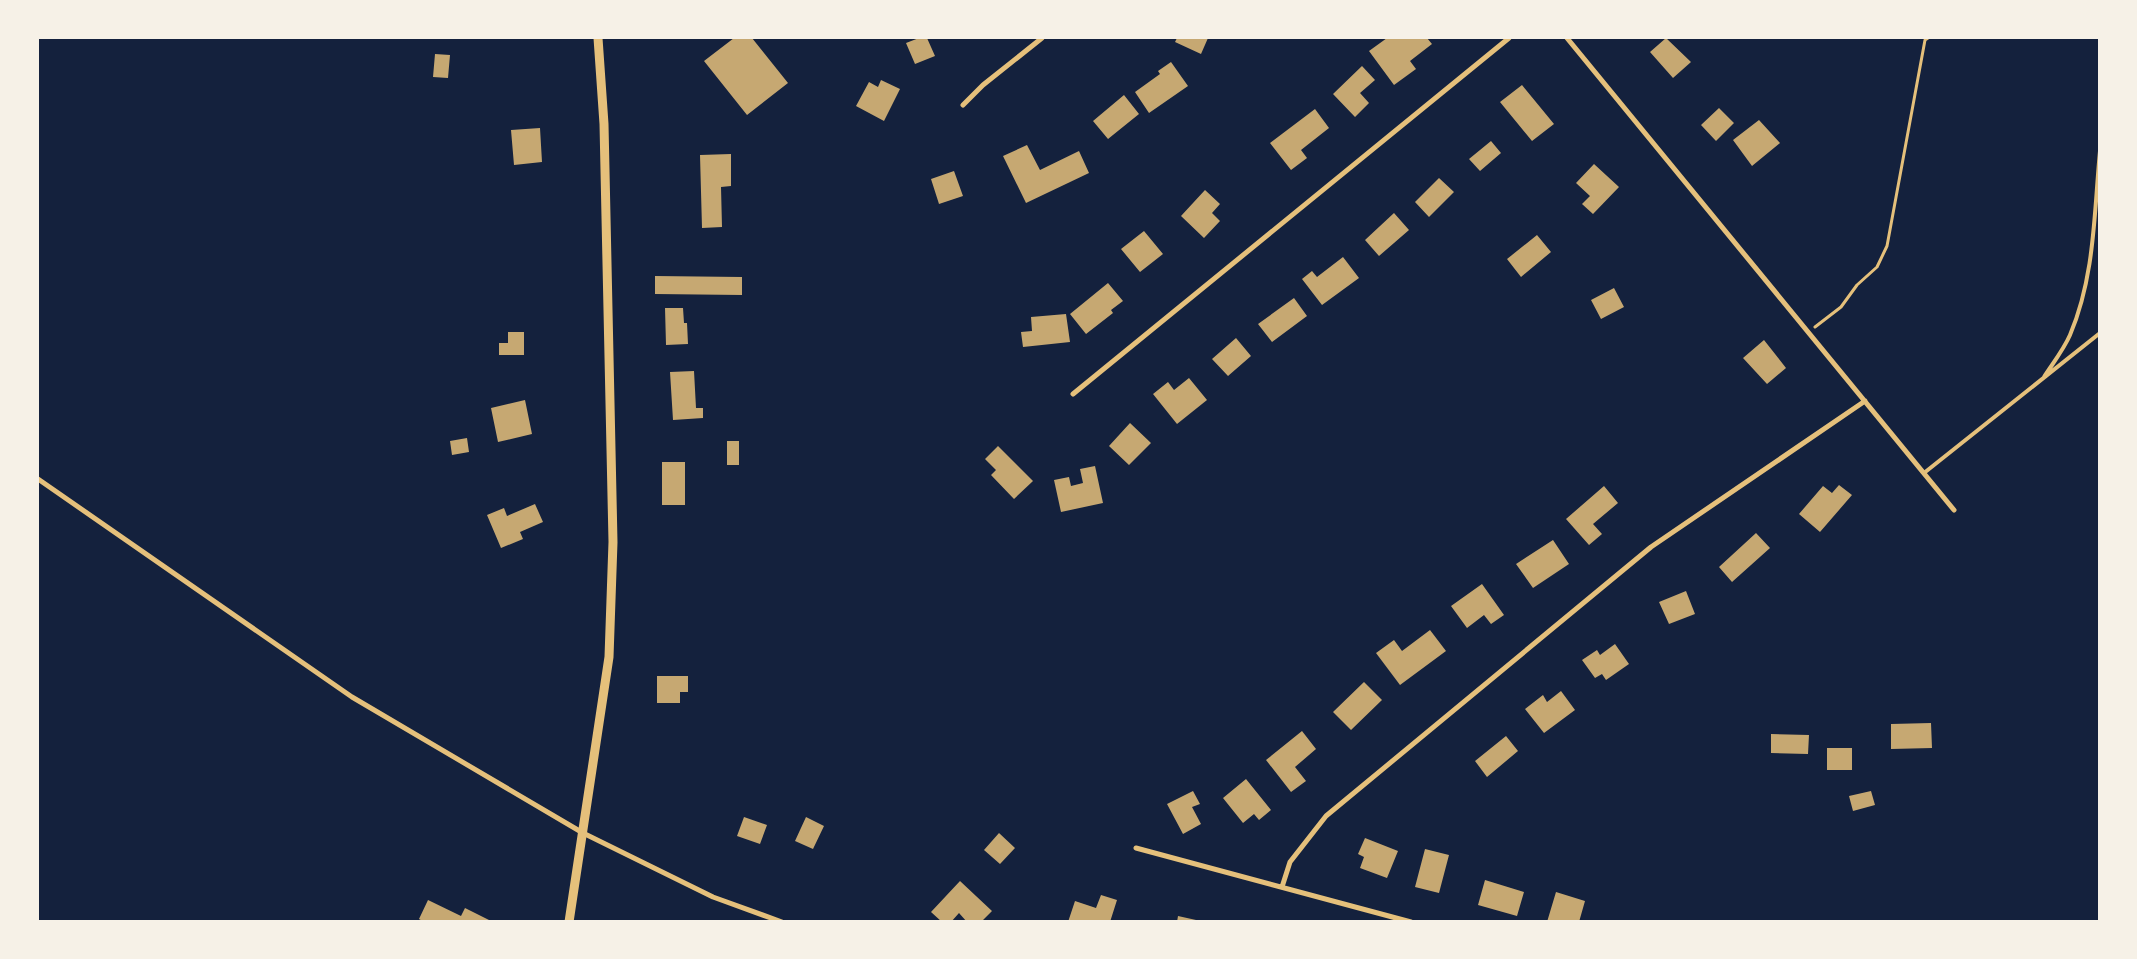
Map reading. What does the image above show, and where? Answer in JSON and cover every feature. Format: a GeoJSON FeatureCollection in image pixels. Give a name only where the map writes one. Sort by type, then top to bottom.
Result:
{"type":"FeatureCollection","features":[{"type":"Feature","properties":{"kind":"street"},"geometry":{"type":"LineString","coordinates":[[569,922],[609,657],[612,600],[613,542],[604,124],[598,38]]}},
{"type":"Feature","properties":{"kind":"street"},"geometry":{"type":"LineString","coordinates":[[963,105],[983,85],[1042,38]]}},
{"type":"Feature","properties":{"kind":"street"},"geometry":{"type":"LineString","coordinates":[[1073,394],[1508,38]]}},
{"type":"Feature","properties":{"kind":"street"},"geometry":{"type":"LineString","coordinates":[[1567,38],[1954,510]]}},
{"type":"Feature","properties":{"kind":"street"},"geometry":{"type":"LineString","coordinates":[[1282,887],[1290,862],[1326,816],[1341,803],[1651,547],[1865,401]]}},
{"type":"Feature","properties":{"kind":"street"},"geometry":{"type":"LineString","coordinates":[[38,479],[352,697],[583,833],[713,897],[782,922]]}},
{"type":"Feature","properties":{"kind":"street"},"geometry":{"type":"LineString","coordinates":[[1136,848],[1411,922]]}},
{"type":"Feature","properties":{"kind":"lane"},"geometry":{"type":"LineString","coordinates":[[2044,377],[2070,337],[2082,306],[2093,251],[2100,151]]}},
{"type":"Feature","properties":{"kind":"lane"},"geometry":{"type":"LineString","coordinates":[[1924,473],[2100,333]]}},
{"type":"Feature","properties":{"kind":"path"},"geometry":{"type":"LineString","coordinates":[[1808,332],[1841,307],[1857,285],[1877,267],[1887,246],[1925,40],[1928,38]]}},
{"type":"Feature","properties":{"kind":"building"},"geometry":{"type":"Polygon","coordinates":[[[734,38],[752,38],[788,83],[747,115],[704,61],[734,38]]]}},
{"type":"Feature","properties":{"kind":"building"},"geometry":{"type":"Polygon","coordinates":[[[919,38],[927,38],[935,56],[915,64],[906,43],[919,38]]]}},
{"type":"Feature","properties":{"kind":"building"},"geometry":{"type":"Polygon","coordinates":[[[1177,38],[1208,38],[1201,54],[1175,42],[1177,38]]]}},
{"type":"Feature","properties":{"kind":"building"},"geometry":{"type":"Polygon","coordinates":[[[1387,38],[1427,38],[1432,44],[1410,61],[1416,69],[1394,85],[1369,51],[1387,38]]]}},
{"type":"Feature","properties":{"kind":"building"},"geometry":{"type":"Polygon","coordinates":[[[1666,38],[1691,62],[1673,78],[1650,52],[1666,38]]]}},
{"type":"Feature","properties":{"kind":"building"},"geometry":{"type":"Polygon","coordinates":[[[435,54],[450,55],[448,78],[433,77],[435,54]]]}},
{"type":"Feature","properties":{"kind":"building"},"geometry":{"type":"Polygon","coordinates":[[[1171,62],[1188,86],[1149,113],[1135,92],[1160,74],[1158,71],[1171,62]]]}},
{"type":"Feature","properties":{"kind":"building"},"geometry":{"type":"Polygon","coordinates":[[[1362,66],[1375,80],[1360,93],[1369,103],[1355,117],[1333,94],[1362,66]]]}},
{"type":"Feature","properties":{"kind":"building"},"geometry":{"type":"Polygon","coordinates":[[[881,80],[900,89],[884,121],[856,106],[869,82],[878,87],[881,80]]]}},
{"type":"Feature","properties":{"kind":"building"},"geometry":{"type":"Polygon","coordinates":[[[1522,85],[1554,124],[1532,141],[1500,102],[1522,85]]]}},
{"type":"Feature","properties":{"kind":"building"},"geometry":{"type":"Polygon","coordinates":[[[1124,95],[1139,114],[1108,139],[1093,121],[1124,95]]]}},
{"type":"Feature","properties":{"kind":"building"},"geometry":{"type":"Polygon","coordinates":[[[1719,108],[1734,123],[1716,141],[1701,125],[1719,108]]]}},
{"type":"Feature","properties":{"kind":"building"},"geometry":{"type":"Polygon","coordinates":[[[1315,109],[1329,128],[1301,150],[1307,158],[1291,170],[1270,143],[1315,109]]]}},
{"type":"Feature","properties":{"kind":"building"},"geometry":{"type":"Polygon","coordinates":[[[1759,120],[1780,143],[1752,166],[1733,140],[1759,120]]]}},
{"type":"Feature","properties":{"kind":"building"},"geometry":{"type":"Polygon","coordinates":[[[540,128],[542,162],[514,165],[511,130],[540,128]]]}},
{"type":"Feature","properties":{"kind":"building"},"geometry":{"type":"Polygon","coordinates":[[[1491,141],[1501,153],[1480,171],[1469,159],[1491,141]]]}},
{"type":"Feature","properties":{"kind":"building"},"geometry":{"type":"Polygon","coordinates":[[[1027,145],[1040,170],[1079,151],[1089,173],[1026,203],[1003,156],[1027,145]]]}},
{"type":"Feature","properties":{"kind":"building"},"geometry":{"type":"Polygon","coordinates":[[[731,154],[731,186],[721,187],[722,227],[702,228],[700,155],[731,154]]]}},
{"type":"Feature","properties":{"kind":"building"},"geometry":{"type":"Polygon","coordinates":[[[1594,164],[1619,187],[1593,214],[1582,204],[1590,196],[1576,183],[1594,164]]]}},
{"type":"Feature","properties":{"kind":"building"},"geometry":{"type":"Polygon","coordinates":[[[954,171],[963,196],[939,204],[931,179],[954,171]]]}},
{"type":"Feature","properties":{"kind":"building"},"geometry":{"type":"Polygon","coordinates":[[[1439,178],[1454,192],[1429,217],[1415,202],[1439,178]]]}},
{"type":"Feature","properties":{"kind":"building"},"geometry":{"type":"Polygon","coordinates":[[[1205,190],[1220,204],[1212,213],[1220,221],[1204,238],[1181,216],[1205,190]]]}},
{"type":"Feature","properties":{"kind":"building"},"geometry":{"type":"Polygon","coordinates":[[[1394,213],[1409,230],[1379,256],[1365,240],[1394,213]]]}},
{"type":"Feature","properties":{"kind":"building"},"geometry":{"type":"Polygon","coordinates":[[[1144,231],[1163,254],[1140,272],[1121,249],[1144,231]]]}},
{"type":"Feature","properties":{"kind":"building"},"geometry":{"type":"Polygon","coordinates":[[[1537,235],[1551,252],[1521,277],[1507,259],[1537,235]]]}},
{"type":"Feature","properties":{"kind":"building"},"geometry":{"type":"Polygon","coordinates":[[[1343,257],[1359,278],[1322,305],[1302,279],[1312,271],[1317,277],[1343,257]]]}},
{"type":"Feature","properties":{"kind":"building"},"geometry":{"type":"Polygon","coordinates":[[[655,276],[742,277],[742,295],[655,294],[655,276]]]}},
{"type":"Feature","properties":{"kind":"building"},"geometry":{"type":"Polygon","coordinates":[[[1108,283],[1123,301],[1111,310],[1113,313],[1086,334],[1070,314],[1108,283]]]}},
{"type":"Feature","properties":{"kind":"building"},"geometry":{"type":"Polygon","coordinates":[[[1614,288],[1624,307],[1601,319],[1591,300],[1614,288]]]}},
{"type":"Feature","properties":{"kind":"building"},"geometry":{"type":"Polygon","coordinates":[[[1294,298],[1307,316],[1272,342],[1258,324],[1294,298]]]}},
{"type":"Feature","properties":{"kind":"building"},"geometry":{"type":"Polygon","coordinates":[[[665,308],[683,308],[684,323],[687,323],[688,344],[666,345],[665,308]]]}},
{"type":"Feature","properties":{"kind":"building"},"geometry":{"type":"Polygon","coordinates":[[[1066,314],[1070,342],[1023,347],[1021,332],[1032,331],[1031,317],[1066,314]]]}},
{"type":"Feature","properties":{"kind":"building"},"geometry":{"type":"Polygon","coordinates":[[[508,332],[524,332],[524,355],[499,355],[499,343],[508,343],[508,332]]]}},
{"type":"Feature","properties":{"kind":"building"},"geometry":{"type":"Polygon","coordinates":[[[1236,338],[1251,356],[1228,376],[1212,359],[1236,338]]]}},
{"type":"Feature","properties":{"kind":"building"},"geometry":{"type":"Polygon","coordinates":[[[1764,340],[1786,368],[1767,384],[1743,358],[1764,340]]]}},
{"type":"Feature","properties":{"kind":"building"},"geometry":{"type":"Polygon","coordinates":[[[694,371],[696,408],[703,408],[703,418],[673,420],[670,372],[694,371]]]}},
{"type":"Feature","properties":{"kind":"building"},"geometry":{"type":"Polygon","coordinates":[[[1189,378],[1207,400],[1177,424],[1153,394],[1168,382],[1174,390],[1189,378]]]}},
{"type":"Feature","properties":{"kind":"building"},"geometry":{"type":"Polygon","coordinates":[[[525,400],[532,434],[498,442],[491,408],[525,400]]]}},
{"type":"Feature","properties":{"kind":"building"},"geometry":{"type":"Polygon","coordinates":[[[1130,423],[1151,443],[1129,465],[1109,446],[1130,423]]]}},
{"type":"Feature","properties":{"kind":"building"},"geometry":{"type":"Polygon","coordinates":[[[467,438],[469,452],[452,455],[450,441],[467,438]]]}},
{"type":"Feature","properties":{"kind":"building"},"geometry":{"type":"Polygon","coordinates":[[[727,441],[739,441],[739,465],[727,465],[727,441]]]}},
{"type":"Feature","properties":{"kind":"building"},"geometry":{"type":"Polygon","coordinates":[[[998,446],[1033,481],[1014,499],[991,475],[996,470],[985,459],[998,446]]]}},
{"type":"Feature","properties":{"kind":"building"},"geometry":{"type":"Polygon","coordinates":[[[662,462],[685,462],[685,505],[662,505],[662,462]]]}},
{"type":"Feature","properties":{"kind":"building"},"geometry":{"type":"Polygon","coordinates":[[[1095,466],[1103,503],[1061,512],[1054,480],[1069,477],[1071,486],[1083,483],[1080,469],[1095,466]]]}},
{"type":"Feature","properties":{"kind":"building"},"geometry":{"type":"Polygon","coordinates":[[[1839,485],[1852,495],[1820,532],[1799,514],[1823,486],[1832,493],[1839,485]]]}},
{"type":"Feature","properties":{"kind":"building"},"geometry":{"type":"Polygon","coordinates":[[[1604,486],[1618,503],[1593,524],[1602,534],[1589,545],[1566,519],[1604,486]]]}},
{"type":"Feature","properties":{"kind":"building"},"geometry":{"type":"Polygon","coordinates":[[[535,504],[543,522],[520,532],[523,539],[501,548],[487,515],[504,508],[507,516],[535,504]]]}},
{"type":"Feature","properties":{"kind":"building"},"geometry":{"type":"Polygon","coordinates":[[[1756,533],[1770,548],[1732,582],[1719,567],[1756,533]]]}},
{"type":"Feature","properties":{"kind":"building"},"geometry":{"type":"Polygon","coordinates":[[[1553,540],[1569,564],[1533,588],[1516,564],[1553,540]]]}},
{"type":"Feature","properties":{"kind":"building"},"geometry":{"type":"Polygon","coordinates":[[[1482,584],[1504,615],[1491,624],[1484,615],[1467,628],[1451,606],[1482,584]]]}},
{"type":"Feature","properties":{"kind":"building"},"geometry":{"type":"Polygon","coordinates":[[[1686,591],[1695,614],[1669,624],[1659,602],[1686,591]]]}},
{"type":"Feature","properties":{"kind":"building"},"geometry":{"type":"Polygon","coordinates":[[[1430,630],[1446,651],[1400,685],[1376,653],[1394,640],[1402,651],[1430,630]]]}},
{"type":"Feature","properties":{"kind":"building"},"geometry":{"type":"Polygon","coordinates":[[[1615,644],[1629,664],[1606,680],[1602,674],[1595,678],[1582,660],[1597,650],[1600,655],[1615,644]]]}},
{"type":"Feature","properties":{"kind":"building"},"geometry":{"type":"Polygon","coordinates":[[[657,676],[688,676],[688,692],[680,692],[680,703],[657,703],[657,676]]]}},
{"type":"Feature","properties":{"kind":"building"},"geometry":{"type":"Polygon","coordinates":[[[1364,682],[1382,700],[1351,730],[1333,712],[1364,682]]]}},
{"type":"Feature","properties":{"kind":"building"},"geometry":{"type":"Polygon","coordinates":[[[1561,691],[1575,710],[1544,733],[1525,709],[1543,695],[1547,702],[1561,691]]]}},
{"type":"Feature","properties":{"kind":"building"},"geometry":{"type":"Polygon","coordinates":[[[1931,723],[1932,748],[1891,749],[1891,724],[1931,723]]]}},
{"type":"Feature","properties":{"kind":"building"},"geometry":{"type":"Polygon","coordinates":[[[1302,731],[1316,749],[1295,767],[1306,781],[1291,792],[1266,760],[1302,731]]]}},
{"type":"Feature","properties":{"kind":"building"},"geometry":{"type":"Polygon","coordinates":[[[1771,734],[1809,735],[1808,754],[1771,753],[1771,734]]]}},
{"type":"Feature","properties":{"kind":"building"},"geometry":{"type":"Polygon","coordinates":[[[1506,736],[1518,751],[1487,777],[1475,761],[1506,736]]]}},
{"type":"Feature","properties":{"kind":"building"},"geometry":{"type":"Polygon","coordinates":[[[1827,748],[1852,748],[1852,770],[1827,770],[1827,748]]]}},
{"type":"Feature","properties":{"kind":"building"},"geometry":{"type":"Polygon","coordinates":[[[1246,779],[1271,810],[1259,820],[1254,814],[1243,823],[1223,798],[1246,779]]]}},
{"type":"Feature","properties":{"kind":"building"},"geometry":{"type":"Polygon","coordinates":[[[1193,791],[1200,804],[1192,807],[1201,824],[1183,834],[1167,804],[1193,791]]]}},
{"type":"Feature","properties":{"kind":"building"},"geometry":{"type":"Polygon","coordinates":[[[1871,791],[1875,805],[1853,811],[1849,796],[1871,791]]]}},
{"type":"Feature","properties":{"kind":"building"},"geometry":{"type":"Polygon","coordinates":[[[744,817],[767,825],[760,844],[737,836],[744,817]]]}},
{"type":"Feature","properties":{"kind":"building"},"geometry":{"type":"Polygon","coordinates":[[[806,817],[824,826],[813,849],[795,841],[806,817]]]}},
{"type":"Feature","properties":{"kind":"building"},"geometry":{"type":"Polygon","coordinates":[[[999,833],[1015,848],[1000,864],[984,850],[999,833]]]}},
{"type":"Feature","properties":{"kind":"building"},"geometry":{"type":"Polygon","coordinates":[[[1365,838],[1398,851],[1387,878],[1360,868],[1364,857],[1358,854],[1365,838]]]}},
{"type":"Feature","properties":{"kind":"building"},"geometry":{"type":"Polygon","coordinates":[[[1425,849],[1449,855],[1439,893],[1415,887],[1425,849]]]}},
{"type":"Feature","properties":{"kind":"building"},"geometry":{"type":"Polygon","coordinates":[[[1485,880],[1524,892],[1517,916],[1478,905],[1485,880]]]}},
{"type":"Feature","properties":{"kind":"building"},"geometry":{"type":"Polygon","coordinates":[[[960,881],[992,911],[981,922],[967,922],[959,913],[951,922],[942,922],[931,912],[960,881]]]}},
{"type":"Feature","properties":{"kind":"building"},"geometry":{"type":"Polygon","coordinates":[[[1556,892],[1585,901],[1579,922],[1547,922],[1556,892]]]}},
{"type":"Feature","properties":{"kind":"building"},"geometry":{"type":"Polygon","coordinates":[[[1101,895],[1117,900],[1110,922],[1068,922],[1075,901],[1096,908],[1101,895]]]}},
{"type":"Feature","properties":{"kind":"building"},"geometry":{"type":"Polygon","coordinates":[[[428,900],[461,916],[465,908],[493,922],[424,922],[419,919],[428,900]]]}},
{"type":"Feature","properties":{"kind":"building"},"geometry":{"type":"Polygon","coordinates":[[[1178,916],[1196,920],[1196,922],[1177,922],[1178,916]]]}}]}
